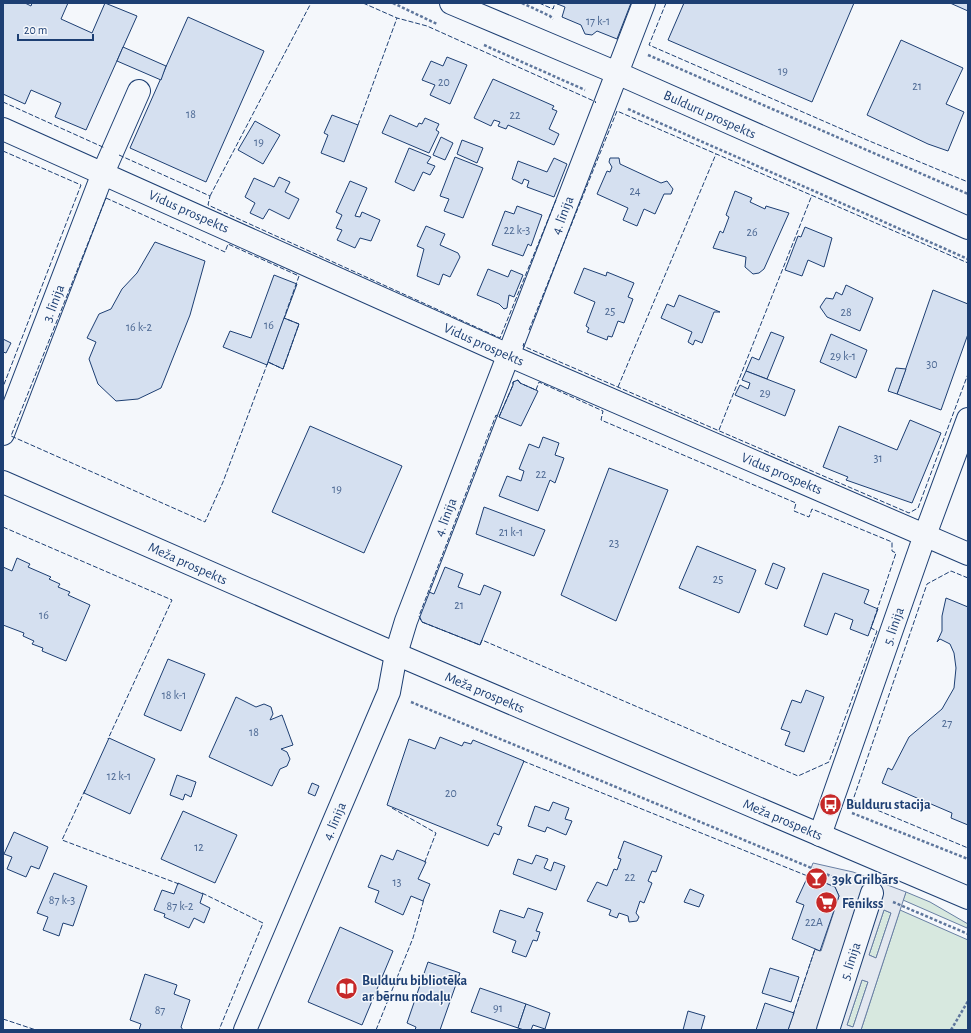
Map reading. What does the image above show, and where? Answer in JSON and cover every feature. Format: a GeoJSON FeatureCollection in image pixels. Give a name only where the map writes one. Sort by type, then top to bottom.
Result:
{"type":"FeatureCollection","features":[{"type":"Feature","properties":{"kind":"street","name":"Bulduru prospekts"},"geometry":{"type":"LineString","coordinates":[[452,3],[617,73],[968,228]]}},
{"type":"Feature","properties":{"kind":"street","name":"4. līnija"},"geometry":{"type":"LineString","coordinates":[[245,1030],[389,692],[396,654],[406,621],[644,3]]}},
{"type":"Feature","properties":{"kind":"street","name":"3. līnija"},"geometry":{"type":"LineString","coordinates":[[3,434],[104,173],[139,91]]}},
{"type":"Feature","properties":{"kind":"street","name":"Vidus prospekts"},"geometry":{"type":"LineString","coordinates":[[3,129],[508,355],[968,554]]}},
{"type":"Feature","properties":{"kind":"street","name":"5. līnija"},"geometry":{"type":"LineString","coordinates":[[820,835],[925,535],[968,418]]}},
{"type":"Feature","properties":{"kind":"street","name":"Meža prospekts"},"geometry":{"type":"LineString","coordinates":[[3,482],[396,654],[968,898]]}},
{"type":"Feature","properties":{"kind":"street","name":"5. līnija"},"geometry":{"type":"LineString","coordinates":[[828,1030],[872,893]]}},
{"type":"Feature","properties":{"kind":"path"},"geometry":{"type":"LineString","coordinates":[[393,3],[438,25]]}},
{"type":"Feature","properties":{"kind":"path"},"geometry":{"type":"LineString","coordinates":[[522,3],[550,16],[555,20]]}},
{"type":"Feature","properties":{"kind":"path"},"geometry":{"type":"LineString","coordinates":[[482,44],[968,259]]}},
{"type":"Feature","properties":{"kind":"path"},"geometry":{"type":"LineString","coordinates":[[628,46],[968,194]]}},
{"type":"Feature","properties":{"kind":"path"},"geometry":{"type":"LineString","coordinates":[[389,692],[968,934]]}},
{"type":"Feature","properties":{"kind":"path"},"geometry":{"type":"LineString","coordinates":[[831,804],[968,859]]}},
{"type":"Feature","properties":{"kind":"path"},"geometry":{"type":"LineString","coordinates":[[951,1030],[968,1001]]}},
{"type":"Feature","properties":{"kind":"shaded area"},"geometry":{"type":"Polygon","coordinates":[[[813,863],[853,872],[906,892],[861,1030],[788,1030],[815,949],[821,951],[839,896],[835,887],[808,876],[813,863]],[[884,910],[869,955],[876,958],[891,913],[884,910]],[[862,980],[847,1025],[853,1027],[868,982],[862,980]]]}},
{"type":"Feature","properties":{"kind":"shaded area"},"geometry":{"type":"Polygon","coordinates":[[[906,892],[930,902],[968,924],[967,928],[903,900],[906,892]]]}},
{"type":"Feature","properties":{"kind":"shaded area"},"geometry":{"type":"Polygon","coordinates":[[[884,910],[891,913],[876,958],[869,955],[884,910]]]}},
{"type":"Feature","properties":{"kind":"shaded area"},"geometry":{"type":"Polygon","coordinates":[[[900,910],[968,940],[968,1030],[861,1030],[900,910]]]}},
{"type":"Feature","properties":{"kind":"shaded area"},"geometry":{"type":"Polygon","coordinates":[[[862,980],[868,982],[853,1027],[847,1025],[862,980]]]}},
{"type":"Feature","properties":{"kind":"building"},"geometry":{"type":"Polygon","coordinates":[[[3,3],[25,3],[31,6],[32,3],[68,3],[61,19],[92,33],[105,3],[137,16],[86,130],[55,117],[61,103],[31,90],[25,104],[3,94],[3,3]]]}},
{"type":"Feature","properties":{"kind":"building"},"geometry":{"type":"Polygon","coordinates":[[[555,3],[631,3],[617,39],[597,31],[592,35],[585,34],[581,25],[562,17],[565,7],[555,3]]]}},
{"type":"Feature","properties":{"kind":"building"},"geometry":{"type":"Polygon","coordinates":[[[684,3],[854,3],[812,102],[668,40],[684,3]]]}},
{"type":"Feature","properties":{"kind":"building"},"geometry":{"type":"Polygon","coordinates":[[[950,3],[968,3],[968,11],[950,3]]]}},
{"type":"Feature","properties":{"kind":"building"},"geometry":{"type":"Polygon","coordinates":[[[188,17],[264,51],[206,182],[130,148],[188,17]]]}},
{"type":"Feature","properties":{"kind":"building"},"geometry":{"type":"Polygon","coordinates":[[[901,40],[963,68],[946,104],[964,112],[948,151],[928,144],[867,115],[901,40]]]}},
{"type":"Feature","properties":{"kind":"building"},"geometry":{"type":"Polygon","coordinates":[[[123,47],[166,66],[161,80],[117,61],[123,47]]]}},
{"type":"Feature","properties":{"kind":"building"},"geometry":{"type":"Polygon","coordinates":[[[447,57],[467,65],[450,104],[430,95],[435,85],[422,80],[431,61],[443,66],[447,57]]]}},
{"type":"Feature","properties":{"kind":"building"},"geometry":{"type":"Polygon","coordinates":[[[493,79],[554,106],[552,109],[557,111],[549,129],[559,134],[554,145],[508,125],[506,129],[498,126],[500,122],[494,120],[491,126],[474,118],[493,79]]]}},
{"type":"Feature","properties":{"kind":"building"},"geometry":{"type":"Polygon","coordinates":[[[332,115],[358,125],[344,162],[321,153],[328,135],[324,133],[332,115]]]}},
{"type":"Feature","properties":{"kind":"building"},"geometry":{"type":"Polygon","coordinates":[[[390,115],[417,127],[419,123],[422,124],[425,118],[439,124],[436,130],[439,132],[429,153],[382,133],[390,115]]]}},
{"type":"Feature","properties":{"kind":"building"},"geometry":{"type":"Polygon","coordinates":[[[255,121],[280,135],[263,164],[238,150],[255,121]]]}},
{"type":"Feature","properties":{"kind":"building"},"geometry":{"type":"Polygon","coordinates":[[[441,137],[453,143],[445,160],[433,155],[441,137]]]}},
{"type":"Feature","properties":{"kind":"building"},"geometry":{"type":"Polygon","coordinates":[[[462,140],[483,148],[477,163],[457,154],[462,140]]]}},
{"type":"Feature","properties":{"kind":"building"},"geometry":{"type":"Polygon","coordinates":[[[409,148],[431,157],[427,163],[435,166],[430,175],[423,172],[414,191],[395,182],[409,148]]]}},
{"type":"Feature","properties":{"kind":"building"},"geometry":{"type":"Polygon","coordinates":[[[455,157],[483,168],[463,218],[444,211],[449,199],[440,196],[455,157]]]}},
{"type":"Feature","properties":{"kind":"building"},"geometry":{"type":"Polygon","coordinates":[[[554,158],[567,164],[554,197],[527,187],[529,181],[524,179],[522,184],[512,179],[518,161],[547,172],[554,158]]]}},
{"type":"Feature","properties":{"kind":"building"},"geometry":{"type":"Polygon","coordinates":[[[610,158],[619,158],[620,164],[661,183],[667,181],[673,189],[671,194],[664,194],[655,214],[644,209],[637,226],[623,220],[628,208],[597,194],[607,171],[610,172],[612,167],[609,162],[610,158]]]}},
{"type":"Feature","properties":{"kind":"building"},"geometry":{"type":"Polygon","coordinates":[[[279,177],[290,182],[285,192],[299,199],[289,219],[269,209],[263,219],[250,213],[255,203],[245,197],[254,178],[274,187],[279,177]]]}},
{"type":"Feature","properties":{"kind":"building"},"geometry":{"type":"Polygon","coordinates":[[[350,181],[367,188],[355,216],[360,217],[362,212],[380,220],[371,241],[360,238],[355,248],[337,240],[342,230],[336,228],[342,215],[336,212],[350,181]]]}},
{"type":"Feature","properties":{"kind":"building"},"geometry":{"type":"Polygon","coordinates":[[[735,191],[752,198],[750,202],[765,209],[766,206],[789,213],[764,269],[759,273],[753,274],[745,267],[746,257],[713,248],[720,231],[723,233],[729,217],[726,215],[735,191]]]}},
{"type":"Feature","properties":{"kind":"building"},"geometry":{"type":"Polygon","coordinates":[[[517,206],[542,215],[531,246],[528,244],[523,256],[492,245],[505,211],[514,214],[517,206]]]}},
{"type":"Feature","properties":{"kind":"building"},"geometry":{"type":"Polygon","coordinates":[[[426,226],[445,234],[440,245],[458,253],[460,257],[450,277],[443,274],[439,285],[417,276],[424,249],[417,246],[426,226]]]}},
{"type":"Feature","properties":{"kind":"building"},"geometry":{"type":"Polygon","coordinates":[[[805,227],[832,238],[824,267],[808,260],[802,276],[785,270],[798,236],[801,237],[805,227]]]}},
{"type":"Feature","properties":{"kind":"building"},"geometry":{"type":"Polygon","coordinates":[[[155,242],[205,261],[190,315],[161,388],[138,399],[116,401],[98,384],[89,359],[96,342],[87,338],[99,314],[111,309],[122,289],[137,273],[155,242]]]}},
{"type":"Feature","properties":{"kind":"building"},"geometry":{"type":"Polygon","coordinates":[[[584,268],[606,276],[607,272],[634,283],[628,297],[633,299],[624,323],[618,321],[612,337],[608,336],[607,340],[587,332],[589,328],[586,326],[595,302],[574,293],[584,268]]]}},
{"type":"Feature","properties":{"kind":"building"},"geometry":{"type":"Polygon","coordinates":[[[488,269],[508,277],[511,270],[523,275],[514,297],[509,295],[507,308],[504,309],[499,304],[477,295],[488,269]]]}},
{"type":"Feature","properties":{"kind":"building"},"geometry":{"type":"Polygon","coordinates":[[[274,275],[297,284],[267,365],[223,347],[230,331],[251,338],[274,275]]]}},
{"type":"Feature","properties":{"kind":"building"},"geometry":{"type":"Polygon","coordinates":[[[846,285],[873,298],[860,331],[827,317],[820,307],[826,298],[833,299],[836,292],[842,295],[846,285]]]}},
{"type":"Feature","properties":{"kind":"building"},"geometry":{"type":"Polygon","coordinates":[[[933,290],[968,304],[968,334],[941,410],[897,394],[933,290]]]}},
{"type":"Feature","properties":{"kind":"building"},"geometry":{"type":"Polygon","coordinates":[[[679,295],[720,312],[714,312],[702,343],[695,340],[693,345],[688,342],[692,332],[661,318],[667,304],[674,307],[679,295]]]}},
{"type":"Feature","properties":{"kind":"building"},"geometry":{"type":"Polygon","coordinates":[[[284,318],[299,324],[283,369],[268,362],[284,318]]]}},
{"type":"Feature","properties":{"kind":"building"},"geometry":{"type":"Polygon","coordinates":[[[771,332],[784,337],[767,379],[746,371],[752,357],[759,360],[771,332]]]}},
{"type":"Feature","properties":{"kind":"building"},"geometry":{"type":"Polygon","coordinates":[[[831,334],[867,350],[856,378],[820,362],[831,334]]]}},
{"type":"Feature","properties":{"kind":"building"},"geometry":{"type":"Polygon","coordinates":[[[3,339],[11,343],[6,353],[3,352],[3,339]]]}},
{"type":"Feature","properties":{"kind":"building"},"geometry":{"type":"Polygon","coordinates":[[[896,368],[906,369],[897,394],[888,391],[896,368]]]}},
{"type":"Feature","properties":{"kind":"building"},"geometry":{"type":"Polygon","coordinates":[[[746,371],[795,390],[785,416],[735,395],[740,385],[748,389],[750,383],[742,380],[746,371]]]}},
{"type":"Feature","properties":{"kind":"building"},"geometry":{"type":"Polygon","coordinates":[[[518,380],[520,383],[538,391],[521,426],[499,417],[513,382],[518,380]]]}},
{"type":"Feature","properties":{"kind":"building"},"geometry":{"type":"Polygon","coordinates":[[[910,420],[941,433],[912,503],[846,480],[848,477],[823,467],[839,426],[897,450],[910,420]]]}},
{"type":"Feature","properties":{"kind":"building"},"geometry":{"type":"Polygon","coordinates":[[[310,426],[402,466],[364,553],[272,512],[310,426]]]}},
{"type":"Feature","properties":{"kind":"building"},"geometry":{"type":"Polygon","coordinates":[[[543,437],[559,443],[555,455],[564,458],[555,483],[550,480],[538,511],[499,496],[507,476],[521,481],[524,471],[519,469],[529,444],[539,448],[543,437]]]}},
{"type":"Feature","properties":{"kind":"building"},"geometry":{"type":"Polygon","coordinates":[[[609,468],[668,490],[616,621],[561,595],[609,468]]]}},
{"type":"Feature","properties":{"kind":"building"},"geometry":{"type":"Polygon","coordinates":[[[484,507],[545,530],[534,556],[476,534],[484,507]]]}},
{"type":"Feature","properties":{"kind":"building"},"geometry":{"type":"Polygon","coordinates":[[[697,546],[756,570],[739,613],[679,588],[697,546]]]}},
{"type":"Feature","properties":{"kind":"building"},"geometry":{"type":"Polygon","coordinates":[[[17,558],[30,564],[28,567],[51,577],[49,579],[60,584],[58,587],[70,592],[68,595],[90,605],[66,661],[42,651],[43,648],[32,644],[34,641],[23,636],[24,633],[3,625],[3,567],[12,571],[17,558]]]}},
{"type":"Feature","properties":{"kind":"building"},"geometry":{"type":"Polygon","coordinates":[[[773,563],[785,568],[777,589],[765,584],[773,563]]]}},
{"type":"Feature","properties":{"kind":"building"},"geometry":{"type":"Polygon","coordinates":[[[445,567],[463,574],[458,587],[480,595],[484,585],[501,592],[480,645],[422,622],[419,616],[429,592],[434,594],[445,567]]]}},
{"type":"Feature","properties":{"kind":"building"},"geometry":{"type":"Polygon","coordinates":[[[823,573],[869,590],[864,603],[878,609],[868,636],[850,629],[853,620],[835,613],[827,635],[804,626],[823,573]]]}},
{"type":"Feature","properties":{"kind":"building"},"geometry":{"type":"Polygon","coordinates":[[[946,598],[968,607],[968,825],[951,818],[952,813],[882,783],[888,768],[892,770],[909,737],[942,709],[954,688],[956,668],[954,653],[950,644],[940,639],[937,642],[942,631],[942,616],[946,598]]]}},
{"type":"Feature","properties":{"kind":"building"},"geometry":{"type":"Polygon","coordinates":[[[168,659],[205,674],[181,731],[144,715],[168,659]]]}},
{"type":"Feature","properties":{"kind":"building"},"geometry":{"type":"Polygon","coordinates":[[[806,690],[824,697],[804,752],[785,745],[790,732],[781,729],[792,700],[801,703],[806,690]]]}},
{"type":"Feature","properties":{"kind":"building"},"geometry":{"type":"Polygon","coordinates":[[[236,697],[256,707],[264,704],[271,707],[273,714],[270,720],[282,715],[293,745],[281,749],[287,752],[290,759],[287,766],[280,769],[272,786],[209,757],[236,697]]]}},
{"type":"Feature","properties":{"kind":"building"},"geometry":{"type":"Polygon","coordinates":[[[440,737],[462,746],[464,742],[471,744],[473,740],[524,761],[497,825],[502,827],[499,835],[494,833],[488,846],[387,805],[409,739],[435,749],[440,737]]]}},
{"type":"Feature","properties":{"kind":"building"},"geometry":{"type":"Polygon","coordinates":[[[109,738],[155,759],[130,814],[84,793],[109,738]]]}},
{"type":"Feature","properties":{"kind":"building"},"geometry":{"type":"Polygon","coordinates":[[[177,775],[196,782],[191,797],[185,794],[183,800],[170,795],[177,775]]]}},
{"type":"Feature","properties":{"kind":"building"},"geometry":{"type":"Polygon","coordinates":[[[312,783],[319,786],[315,796],[308,793],[312,783]]]}},
{"type":"Feature","properties":{"kind":"building"},"geometry":{"type":"Polygon","coordinates":[[[553,802],[569,808],[565,819],[572,821],[566,835],[547,827],[545,832],[528,826],[535,806],[549,811],[553,802]]]}},
{"type":"Feature","properties":{"kind":"building"},"geometry":{"type":"Polygon","coordinates":[[[183,811],[237,835],[215,883],[161,859],[183,811]]]}},
{"type":"Feature","properties":{"kind":"building"},"geometry":{"type":"Polygon","coordinates":[[[14,832],[48,847],[39,869],[31,866],[26,877],[7,869],[12,857],[4,854],[14,832]]]}},
{"type":"Feature","properties":{"kind":"building"},"geometry":{"type":"Polygon","coordinates":[[[624,841],[662,856],[656,872],[652,871],[648,881],[652,883],[644,903],[640,901],[636,913],[639,917],[637,921],[629,922],[628,916],[619,913],[617,918],[609,915],[611,910],[587,901],[597,882],[607,886],[614,869],[617,870],[621,859],[618,858],[624,841]]]}},
{"type":"Feature","properties":{"kind":"building"},"geometry":{"type":"Polygon","coordinates":[[[397,850],[426,862],[418,879],[430,884],[423,901],[411,896],[403,915],[375,902],[379,891],[368,887],[381,855],[393,860],[397,850]]]}},
{"type":"Feature","properties":{"kind":"building"},"geometry":{"type":"Polygon","coordinates":[[[536,855],[548,859],[544,868],[551,871],[554,862],[565,866],[556,890],[513,874],[518,859],[532,864],[536,855]]]}},
{"type":"Feature","properties":{"kind":"building"},"geometry":{"type":"Polygon","coordinates":[[[54,873],[87,886],[73,926],[63,923],[59,936],[43,930],[48,917],[37,913],[54,873]]]}},
{"type":"Feature","properties":{"kind":"building"},"geometry":{"type":"Polygon","coordinates":[[[808,876],[835,887],[839,896],[820,951],[792,939],[804,905],[796,902],[808,876]]]}},
{"type":"Feature","properties":{"kind":"building"},"geometry":{"type":"Polygon","coordinates":[[[178,883],[203,894],[200,903],[210,908],[204,923],[194,918],[189,928],[164,917],[165,914],[154,910],[162,890],[174,894],[178,883]]]}},
{"type":"Feature","properties":{"kind":"building"},"geometry":{"type":"Polygon","coordinates":[[[690,889],[704,895],[699,907],[684,902],[690,889]]]}},
{"type":"Feature","properties":{"kind":"building"},"geometry":{"type":"Polygon","coordinates":[[[528,908],[543,913],[536,931],[540,932],[537,941],[533,940],[526,957],[512,952],[516,941],[493,932],[500,910],[524,918],[528,908]]]}},
{"type":"Feature","properties":{"kind":"building","name":"Bulduru bibliotēka ar bērnu nodaļu"},"geometry":{"type":"Polygon","coordinates":[[[340,927],[393,951],[362,1025],[308,1002],[340,927]]]}},
{"type":"Feature","properties":{"kind":"building"},"geometry":{"type":"Polygon","coordinates":[[[428,962],[460,973],[440,1030],[415,1030],[416,1027],[407,1023],[428,962]]]}},
{"type":"Feature","properties":{"kind":"building"},"geometry":{"type":"Polygon","coordinates":[[[770,968],[799,977],[791,1002],[762,993],[770,968]]]}},
{"type":"Feature","properties":{"kind":"building"},"geometry":{"type":"Polygon","coordinates":[[[145,974],[177,985],[174,994],[190,1000],[181,1027],[183,1030],[139,1030],[141,1024],[130,1020],[145,974]]]}},
{"type":"Feature","properties":{"kind":"building"},"geometry":{"type":"Polygon","coordinates":[[[480,988],[526,1004],[518,1028],[471,1012],[480,988]]]}},
{"type":"Feature","properties":{"kind":"building"},"geometry":{"type":"Polygon","coordinates":[[[765,1003],[794,1013],[788,1030],[756,1030],[765,1003]]]}},
{"type":"Feature","properties":{"kind":"building"},"geometry":{"type":"Polygon","coordinates":[[[526,1004],[550,1013],[545,1029],[533,1025],[531,1030],[518,1028],[526,1004]]]}},
{"type":"Feature","properties":{"kind":"building"},"geometry":{"type":"Polygon","coordinates":[[[688,1011],[705,1016],[701,1030],[683,1030],[688,1011]]]}},
{"type":"Feature","properties":{"kind":"fence"},"geometry":{"type":"LineString","coordinates":[[210,196],[311,3]]}},
{"type":"Feature","properties":{"kind":"fence"},"geometry":{"type":"LineString","coordinates":[[363,3],[397,18],[427,26],[596,102],[595,103]]}},
{"type":"Feature","properties":{"kind":"fence"},"geometry":{"type":"LineString","coordinates":[[539,3],[553,9],[555,3],[558,4]]}},
{"type":"Feature","properties":{"kind":"fence"},"geometry":{"type":"LineString","coordinates":[[666,3],[649,45],[867,140],[968,182]]}},
{"type":"Feature","properties":{"kind":"fence"},"geometry":{"type":"LineString","coordinates":[[358,125],[397,18]]}},
{"type":"Feature","properties":{"kind":"fence"},"geometry":{"type":"LineString","coordinates":[[3,102],[105,148]]}},
{"type":"Feature","properties":{"kind":"fence"},"geometry":{"type":"LineString","coordinates":[[529,330],[617,111],[968,263]]}},
{"type":"Feature","properties":{"kind":"fence"},"geometry":{"type":"LineString","coordinates":[[3,151],[81,185],[3,387]]}},
{"type":"Feature","properties":{"kind":"fence"},"geometry":{"type":"LineString","coordinates":[[618,387],[716,154]]}},
{"type":"Feature","properties":{"kind":"fence"},"geometry":{"type":"LineString","coordinates":[[119,155],[210,196],[208,205],[500,338],[556,200]]}},
{"type":"Feature","properties":{"kind":"fence"},"geometry":{"type":"LineString","coordinates":[[719,430],[812,195]]}},
{"type":"Feature","properties":{"kind":"fence"},"geometry":{"type":"LineString","coordinates":[[106,198],[225,252],[228,244],[299,276],[284,318],[299,324],[283,369],[268,362],[223,482],[205,522],[11,436],[106,198]]}},
{"type":"Feature","properties":{"kind":"fence"},"geometry":{"type":"LineString","coordinates":[[524,343],[523,346],[909,513],[918,508],[968,374]]}},
{"type":"Feature","properties":{"kind":"fence"},"geometry":{"type":"LineString","coordinates":[[518,380],[520,383],[536,390],[539,382],[603,411],[601,420],[796,503],[794,511],[809,517],[812,509],[892,542],[892,551],[896,553],[871,628],[877,631],[829,762],[798,776],[482,640],[480,645],[422,622],[419,616],[496,415],[499,417],[513,382],[518,380]]}},
{"type":"Feature","properties":{"kind":"fence"},"geometry":{"type":"LineString","coordinates":[[3,527],[172,600],[108,739]]}},
{"type":"Feature","properties":{"kind":"fence"},"geometry":{"type":"LineString","coordinates":[[968,578],[951,571],[927,584],[853,800],[968,848]]}},
{"type":"Feature","properties":{"kind":"fence"},"geometry":{"type":"LineString","coordinates":[[523,761],[810,877]]}},
{"type":"Feature","properties":{"kind":"fence"},"geometry":{"type":"LineString","coordinates":[[85,790],[62,840],[179,884]]}},
{"type":"Feature","properties":{"kind":"fence"},"geometry":{"type":"LineString","coordinates":[[392,808],[436,833],[424,864]]}},
{"type":"Feature","properties":{"kind":"fence"},"geometry":{"type":"LineString","coordinates":[[202,893],[263,923],[219,1030]]}},
{"type":"Feature","properties":{"kind":"fence"},"geometry":{"type":"LineString","coordinates":[[376,1030],[413,938],[424,899]]}},
{"type":"Feature","properties":{"kind":"fence"},"geometry":{"type":"LineString","coordinates":[[793,1015],[815,949],[817,950]]}},
{"type":"Feature","properties":{"kind":"fence"},"geometry":{"type":"LineString","coordinates":[[3,1019],[36,1030]]}},
{"type":"Feature","properties":{"kind":"place","name":"Bulduru stacija"},"geometry":{"type":"Point","coordinates":[831,804]}},
{"type":"Feature","properties":{"kind":"place","name":"39k Grilbārs"},"geometry":{"type":"Point","coordinates":[817,879]}},
{"type":"Feature","properties":{"kind":"place","name":"Fēnikss"},"geometry":{"type":"Point","coordinates":[827,903]}},
{"type":"Feature","properties":{"kind":"place","name":"Bulduru bibliotēka ar bērnu nodaļu"},"geometry":{"type":"Point","coordinates":[346,988]}}]}
